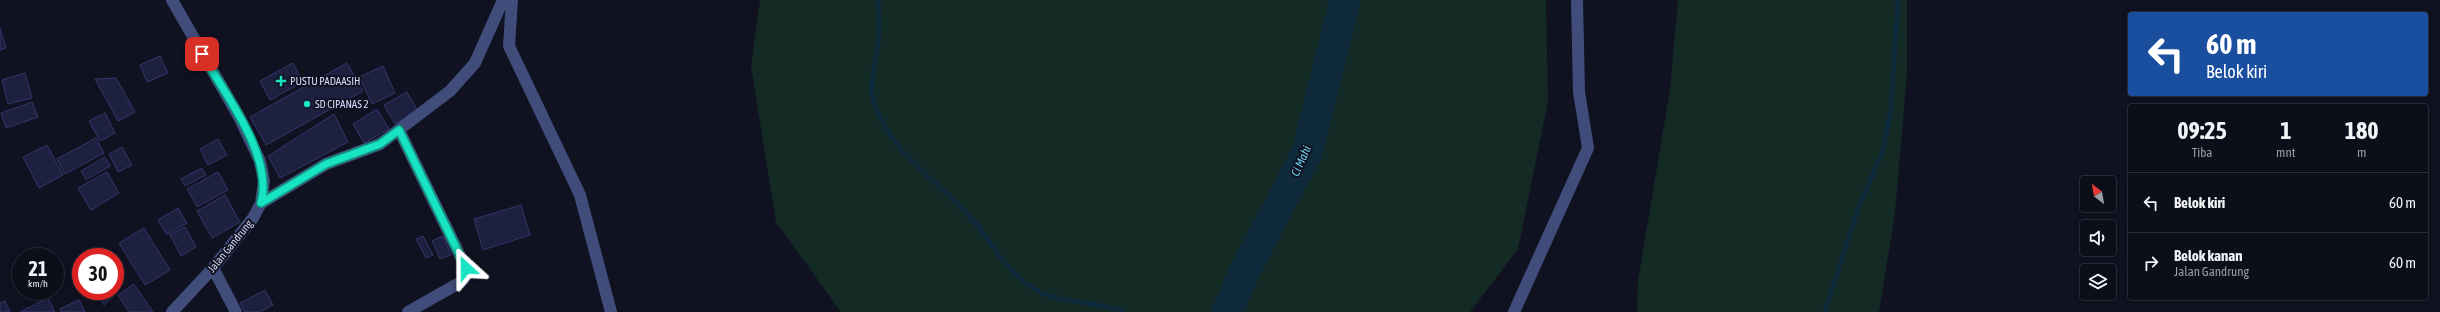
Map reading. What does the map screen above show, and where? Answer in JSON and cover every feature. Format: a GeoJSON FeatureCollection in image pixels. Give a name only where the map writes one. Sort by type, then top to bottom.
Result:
{"type":"FeatureCollection","features":[{"type":"Feature","properties":{"kind":"street","name":"Jalan Gandrung"},"geometry":{"type":"LineString","coordinates":[[172,0],[253,144],[260,161],[264,181],[261,203],[253,218],[213,268],[172,312]]}},
{"type":"Feature","properties":{"kind":"street"},"geometry":{"type":"LineString","coordinates":[[261,203],[326,164],[380,144],[450,91],[469,73],[475,63],[502,0]]}},
{"type":"Feature","properties":{"kind":"street"},"geometry":{"type":"LineString","coordinates":[[512,0],[508,39],[509,46],[580,195],[610,312]]}},
{"type":"Feature","properties":{"kind":"street"},"geometry":{"type":"LineString","coordinates":[[1514,312],[1588,148],[1579,92],[1578,0]]}},
{"type":"Feature","properties":{"kind":"street"},"geometry":{"type":"LineString","coordinates":[[399,130],[466,268],[464,279],[461,282],[408,312]]}},
{"type":"Feature","properties":{"kind":"street"},"geometry":{"type":"LineString","coordinates":[[213,268],[236,312]]}},
{"type":"Feature","properties":{"kind":"green space"},"geometry":{"type":"Polygon","coordinates":[[[760,0],[1546,0],[1548,101],[1518,249],[1470,312],[841,312],[776,222],[751,66],[760,0]]]}},
{"type":"Feature","properties":{"kind":"green space"},"geometry":{"type":"Polygon","coordinates":[[[1678,0],[1907,0],[1907,72],[1895,213],[1879,312],[1637,312],[1638,281],[1670,90],[1678,0]]]}},
{"type":"Feature","properties":{"kind":"building"},"geometry":{"type":"Polygon","coordinates":[[[0,28],[6,48],[0,50],[0,28]]]}},
{"type":"Feature","properties":{"kind":"building"},"geometry":{"type":"Polygon","coordinates":[[[160,56],[168,73],[147,82],[140,65],[160,56]]]}},
{"type":"Feature","properties":{"kind":"building","name":"PUSTU PADAASIH"},"geometry":{"type":"Polygon","coordinates":[[[293,63],[303,82],[270,100],[260,81],[293,63]]]}},
{"type":"Feature","properties":{"kind":"building","name":"SD CIPANAS 2"},"geometry":{"type":"Polygon","coordinates":[[[347,63],[363,91],[266,145],[250,117],[347,63]]]}},
{"type":"Feature","properties":{"kind":"building"},"geometry":{"type":"Polygon","coordinates":[[[383,66],[395,93],[372,104],[359,77],[383,66]]]}},
{"type":"Feature","properties":{"kind":"building"},"geometry":{"type":"Polygon","coordinates":[[[25,73],[32,98],[8,104],[2,80],[25,73]]]}},
{"type":"Feature","properties":{"kind":"building"},"geometry":{"type":"Polygon","coordinates":[[[116,78],[135,112],[118,121],[95,79],[116,78]]]}},
{"type":"Feature","properties":{"kind":"building"},"geometry":{"type":"Polygon","coordinates":[[[407,92],[418,111],[395,124],[384,105],[407,92]]]}},
{"type":"Feature","properties":{"kind":"building"},"geometry":{"type":"Polygon","coordinates":[[[32,102],[38,117],[6,128],[1,113],[32,102]]]}},
{"type":"Feature","properties":{"kind":"building"},"geometry":{"type":"Polygon","coordinates":[[[377,109],[389,129],[364,143],[353,124],[377,109]]]}},
{"type":"Feature","properties":{"kind":"building"},"geometry":{"type":"Polygon","coordinates":[[[105,113],[115,133],[100,141],[89,121],[105,113]]]}},
{"type":"Feature","properties":{"kind":"building","name":"SD CIPANAS 2"},"geometry":{"type":"Polygon","coordinates":[[[334,114],[348,142],[280,178],[268,156],[334,114]]]}},
{"type":"Feature","properties":{"kind":"building"},"geometry":{"type":"Polygon","coordinates":[[[96,138],[104,153],[65,174],[57,159],[96,138]]]}},
{"type":"Feature","properties":{"kind":"building"},"geometry":{"type":"Polygon","coordinates":[[[218,139],[227,155],[208,165],[200,149],[218,139]]]}},
{"type":"Feature","properties":{"kind":"building"},"geometry":{"type":"Polygon","coordinates":[[[47,145],[63,175],[39,188],[23,157],[47,145]]]}},
{"type":"Feature","properties":{"kind":"building"},"geometry":{"type":"Polygon","coordinates":[[[122,147],[132,165],[118,172],[109,154],[122,147]]]}},
{"type":"Feature","properties":{"kind":"building"},"geometry":{"type":"Polygon","coordinates":[[[105,157],[110,166],[86,180],[81,171],[105,157]]]}},
{"type":"Feature","properties":{"kind":"building"},"geometry":{"type":"Polygon","coordinates":[[[202,168],[206,175],[185,186],[181,179],[202,168]]]}},
{"type":"Feature","properties":{"kind":"building"},"geometry":{"type":"Polygon","coordinates":[[[107,172],[119,193],[91,210],[78,188],[107,172]]]}},
{"type":"Feature","properties":{"kind":"building"},"geometry":{"type":"Polygon","coordinates":[[[218,172],[228,190],[197,207],[187,189],[218,172]]]}},
{"type":"Feature","properties":{"kind":"building"},"geometry":{"type":"Polygon","coordinates":[[[225,195],[240,222],[212,238],[197,211],[225,195]]]}},
{"type":"Feature","properties":{"kind":"building"},"geometry":{"type":"Polygon","coordinates":[[[521,205],[530,235],[483,250],[474,219],[521,205]]]}},
{"type":"Feature","properties":{"kind":"building"},"geometry":{"type":"Polygon","coordinates":[[[178,208],[187,223],[167,235],[158,220],[178,208]]]}},
{"type":"Feature","properties":{"kind":"building"},"geometry":{"type":"Polygon","coordinates":[[[185,227],[196,247],[181,256],[170,235],[185,227]]]}},
{"type":"Feature","properties":{"kind":"building"},"geometry":{"type":"Polygon","coordinates":[[[144,228],[170,270],[145,285],[124,251],[124,248],[122,248],[119,243],[144,228]]]}},
{"type":"Feature","properties":{"kind":"building"},"geometry":{"type":"Polygon","coordinates":[[[423,236],[433,255],[426,258],[416,239],[423,236]]]}},
{"type":"Feature","properties":{"kind":"building"},"geometry":{"type":"Polygon","coordinates":[[[443,236],[451,255],[440,259],[432,241],[443,236]]]}},
{"type":"Feature","properties":{"kind":"building"},"geometry":{"type":"Polygon","coordinates":[[[134,284],[153,312],[129,312],[121,300],[124,300],[124,291],[134,284]]]}},
{"type":"Feature","properties":{"kind":"building"},"geometry":{"type":"Polygon","coordinates":[[[265,290],[273,305],[260,312],[245,312],[240,303],[265,290]]]}},
{"type":"Feature","properties":{"kind":"building"},"geometry":{"type":"Polygon","coordinates":[[[44,300],[49,300],[55,312],[20,312],[44,300]]]}},
{"type":"Feature","properties":{"kind":"building"},"geometry":{"type":"Polygon","coordinates":[[[79,300],[85,312],[61,312],[60,309],[79,300]]]}},
{"type":"Feature","properties":{"kind":"building"},"geometry":{"type":"Polygon","coordinates":[[[101,300],[109,300],[104,305],[101,300]]]}},
{"type":"Feature","properties":{"kind":"building"},"geometry":{"type":"Polygon","coordinates":[[[5,301],[10,312],[0,312],[0,303],[5,301]]]}},
{"type":"Feature","properties":{"kind":"waterway"},"geometry":{"type":"LineString","coordinates":[[878,0],[879,32],[871,91],[879,115],[889,133],[901,149],[972,219],[1008,266],[1025,283],[1046,295],[1113,308],[1124,312]]}},
{"type":"Feature","properties":{"kind":"waterway","name":"Ci Mahi"},"geometry":{"type":"LineString","coordinates":[[1227,312],[1246,268],[1307,153],[1345,0]]}},
{"type":"Feature","properties":{"kind":"waterway"},"geometry":{"type":"LineString","coordinates":[[1825,312],[1857,211],[1883,151],[1891,109],[1898,0]]}},
{"type":"Feature","properties":{"kind":"place","name":"PUSTU PADAASIH"},"geometry":{"type":"Point","coordinates":[281,81]}},
{"type":"Feature","properties":{"kind":"place","name":"SD CIPANAS 2"},"geometry":{"type":"Point","coordinates":[307,104]}},
{"type":"Feature","properties":{"kind":"route"},"geometry":{"type":"LineString","coordinates":[[202,54],[239,117],[260,161],[264,181],[261,203],[326,164],[380,144],[399,130],[466,268]]}}]}
